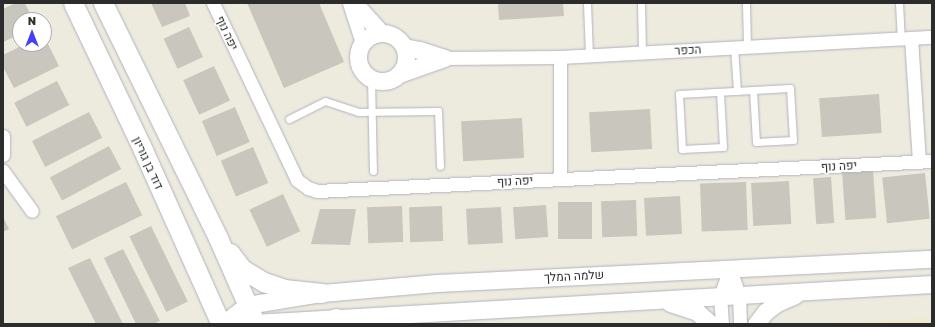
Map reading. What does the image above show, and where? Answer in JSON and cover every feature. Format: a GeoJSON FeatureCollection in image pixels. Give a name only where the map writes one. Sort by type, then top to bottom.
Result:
{"type":"FeatureCollection","features":[{"type":"Feature","properties":{"kind":"main road","name":"דוד בן גוריון"},"geometry":{"type":"LineString","coordinates":[[73,3],[143,150],[222,324]]}},
{"type":"Feature","properties":{"kind":"main road"},"geometry":{"type":"LineString","coordinates":[[103,3],[218,238],[255,323]]}},
{"type":"Feature","properties":{"kind":"main road"},"geometry":{"type":"LineString","coordinates":[[218,238],[242,269],[264,282],[284,289],[322,293]]}},
{"type":"Feature","properties":{"kind":"street","name":"יפה נוף"},"geometry":{"type":"LineString","coordinates":[[212,3],[297,180],[308,188],[317,191],[926,161]]}},
{"type":"Feature","properties":{"kind":"street"},"geometry":{"type":"LineString","coordinates":[[349,3],[362,43]]}},
{"type":"Feature","properties":{"kind":"street"},"geometry":{"type":"LineString","coordinates":[[354,3],[380,33]]}},
{"type":"Feature","properties":{"kind":"street"},"geometry":{"type":"LineString","coordinates":[[380,33],[387,33],[396,37],[404,47],[406,57],[405,64],[399,74],[383,81],[371,78],[360,67],[358,59],[362,43],[368,37],[380,33]]}},
{"type":"Feature","properties":{"kind":"street","name":"הכפר"},"geometry":{"type":"LineString","coordinates":[[404,47],[420,50],[444,58],[560,57],[932,37]]}},
{"type":"Feature","properties":{"kind":"street"},"geometry":{"type":"LineString","coordinates":[[906,38],[926,161]]}},
{"type":"Feature","properties":{"kind":"street"},"geometry":{"type":"LineString","coordinates":[[560,57],[560,179]]}},
{"type":"Feature","properties":{"kind":"street","name":"הכפר"},"geometry":{"type":"LineString","coordinates":[[399,74],[444,58]]}},
{"type":"Feature","properties":{"kind":"street"},"geometry":{"type":"LineString","coordinates":[[3,136],[3,155]]}},
{"type":"Feature","properties":{"kind":"street"},"geometry":{"type":"LineString","coordinates":[[3,171],[32,211]]}},
{"type":"Feature","properties":{"kind":"street","name":"שלמה המלך"},"geometry":{"type":"LineString","coordinates":[[222,324],[247,305],[322,293],[437,283],[932,259]]}},
{"type":"Feature","properties":{"kind":"street"},"geometry":{"type":"LineString","coordinates":[[730,269],[738,295],[740,324]]}},
{"type":"Feature","properties":{"kind":"street"},"geometry":{"type":"LineString","coordinates":[[722,324],[720,296],[730,269]]}},
{"type":"Feature","properties":{"kind":"street"},"geometry":{"type":"LineString","coordinates":[[236,324],[328,321],[932,284]]}},
{"type":"Feature","properties":{"kind":"street"},"geometry":{"type":"LineString","coordinates":[[756,324],[765,312],[777,303],[809,291]]}},
{"type":"Feature","properties":{"kind":"street"},"geometry":{"type":"LineString","coordinates":[[658,300],[697,312],[711,324]]}},
{"type":"Feature","properties":{"kind":"lane"},"geometry":{"type":"LineString","coordinates":[[587,3],[589,55]]}},
{"type":"Feature","properties":{"kind":"lane"},"geometry":{"type":"LineString","coordinates":[[641,3],[642,52]]}},
{"type":"Feature","properties":{"kind":"lane"},"geometry":{"type":"LineString","coordinates":[[737,91],[746,3]]}},
{"type":"Feature","properties":{"kind":"lane"},"geometry":{"type":"LineString","coordinates":[[899,3],[906,38]]}},
{"type":"Feature","properties":{"kind":"lane"},"geometry":{"type":"LineString","coordinates":[[371,78],[373,171]]}},
{"type":"Feature","properties":{"kind":"lane"},"geometry":{"type":"LineString","coordinates":[[720,92],[723,147],[682,149],[679,94],[790,88],[793,140],[756,142],[754,90]]}},
{"type":"Feature","properties":{"kind":"lane"},"geometry":{"type":"LineString","coordinates":[[289,119],[325,101],[358,112],[438,111],[440,166]]}},
{"type":"Feature","properties":{"kind":"shaded area"},"geometry":{"type":"Polygon","coordinates":[[[932,318],[932,324],[809,324],[932,318]]]}},
{"type":"Feature","properties":{"kind":"building"},"geometry":{"type":"Polygon","coordinates":[[[16,3],[25,3],[29,12],[12,12],[12,38],[3,42],[3,9],[16,3]]]}},
{"type":"Feature","properties":{"kind":"building"},"geometry":{"type":"Polygon","coordinates":[[[151,3],[185,3],[190,16],[162,27],[151,3]]]}},
{"type":"Feature","properties":{"kind":"building"},"geometry":{"type":"Polygon","coordinates":[[[247,3],[319,3],[344,62],[284,88],[247,3]]]}},
{"type":"Feature","properties":{"kind":"building"},"geometry":{"type":"Polygon","coordinates":[[[498,3],[563,3],[564,16],[499,20],[498,3]]]}},
{"type":"Feature","properties":{"kind":"building"},"geometry":{"type":"Polygon","coordinates":[[[189,27],[203,57],[178,69],[164,39],[189,27]]]}},
{"type":"Feature","properties":{"kind":"building"},"geometry":{"type":"Polygon","coordinates":[[[12,50],[12,52],[52,52],[59,66],[14,88],[3,67],[3,55],[12,50]]]}},
{"type":"Feature","properties":{"kind":"building"},"geometry":{"type":"Polygon","coordinates":[[[214,66],[230,100],[199,115],[183,80],[214,66]]]}},
{"type":"Feature","properties":{"kind":"building"},"geometry":{"type":"Polygon","coordinates":[[[57,81],[69,105],[26,127],[14,103],[57,81]]]}},
{"type":"Feature","properties":{"kind":"building"},"geometry":{"type":"Polygon","coordinates":[[[879,94],[882,133],[822,137],[819,98],[879,94]]]}},
{"type":"Feature","properties":{"kind":"building"},"geometry":{"type":"Polygon","coordinates":[[[235,107],[250,142],[217,156],[202,121],[235,107]]]}},
{"type":"Feature","properties":{"kind":"building"},"geometry":{"type":"Polygon","coordinates":[[[650,109],[652,149],[591,152],[589,112],[650,109]]]}},
{"type":"Feature","properties":{"kind":"building"},"geometry":{"type":"Polygon","coordinates":[[[89,112],[102,138],[45,167],[32,141],[89,112]]]}},
{"type":"Feature","properties":{"kind":"building"},"geometry":{"type":"Polygon","coordinates":[[[522,118],[524,158],[463,161],[461,121],[522,118]]]}},
{"type":"Feature","properties":{"kind":"building"},"geometry":{"type":"Polygon","coordinates":[[[109,146],[121,169],[62,200],[50,177],[109,146]]]}},
{"type":"Feature","properties":{"kind":"building"},"geometry":{"type":"Polygon","coordinates":[[[253,147],[268,183],[236,197],[221,161],[253,147]]]}},
{"type":"Feature","properties":{"kind":"building"},"geometry":{"type":"Polygon","coordinates":[[[873,170],[876,218],[845,220],[842,172],[873,170]]]}},
{"type":"Feature","properties":{"kind":"building"},"geometry":{"type":"Polygon","coordinates":[[[925,173],[930,219],[887,223],[882,177],[925,173]]]}},
{"type":"Feature","properties":{"kind":"building"},"geometry":{"type":"Polygon","coordinates":[[[831,177],[834,223],[816,224],[813,178],[831,177]]]}},
{"type":"Feature","properties":{"kind":"building"},"geometry":{"type":"Polygon","coordinates":[[[789,181],[791,224],[753,226],[751,183],[789,181]]]}},
{"type":"Feature","properties":{"kind":"building"},"geometry":{"type":"Polygon","coordinates":[[[126,182],[142,215],[72,249],[56,216],[126,182]]]}},
{"type":"Feature","properties":{"kind":"building"},"geometry":{"type":"Polygon","coordinates":[[[746,182],[748,230],[702,232],[700,184],[746,182]]]}},
{"type":"Feature","properties":{"kind":"building"},"geometry":{"type":"Polygon","coordinates":[[[283,194],[300,231],[267,247],[249,210],[283,194]]]}},
{"type":"Feature","properties":{"kind":"building"},"geometry":{"type":"Polygon","coordinates":[[[680,196],[682,234],[646,236],[644,198],[680,196]]]}},
{"type":"Feature","properties":{"kind":"building"},"geometry":{"type":"Polygon","coordinates":[[[636,200],[637,236],[602,237],[601,201],[636,200]]]}},
{"type":"Feature","properties":{"kind":"building"},"geometry":{"type":"Polygon","coordinates":[[[558,202],[592,202],[592,239],[558,239],[558,202]]]}},
{"type":"Feature","properties":{"kind":"building"},"geometry":{"type":"Polygon","coordinates":[[[546,205],[548,237],[515,239],[513,207],[546,205]]]}},
{"type":"Feature","properties":{"kind":"building"},"geometry":{"type":"Polygon","coordinates":[[[402,206],[403,242],[368,243],[367,207],[402,206]]]}},
{"type":"Feature","properties":{"kind":"building"},"geometry":{"type":"Polygon","coordinates":[[[442,206],[443,241],[410,242],[409,207],[442,206]]]}},
{"type":"Feature","properties":{"kind":"building"},"geometry":{"type":"Polygon","coordinates":[[[501,207],[503,243],[468,245],[466,209],[501,207]]]}},
{"type":"Feature","properties":{"kind":"building"},"geometry":{"type":"Polygon","coordinates":[[[320,209],[356,209],[350,245],[311,244],[320,209]]]}},
{"type":"Feature","properties":{"kind":"building"},"geometry":{"type":"Polygon","coordinates":[[[3,217],[9,229],[3,232],[3,217]]]}},
{"type":"Feature","properties":{"kind":"building"},"geometry":{"type":"Polygon","coordinates":[[[151,226],[188,301],[166,312],[129,237],[151,226]]]}},
{"type":"Feature","properties":{"kind":"building"},"geometry":{"type":"Polygon","coordinates":[[[123,249],[160,321],[153,324],[136,324],[104,258],[123,249]]]}},
{"type":"Feature","properties":{"kind":"building"},"geometry":{"type":"Polygon","coordinates":[[[90,258],[123,324],[96,324],[68,268],[90,258]]]}}]}
